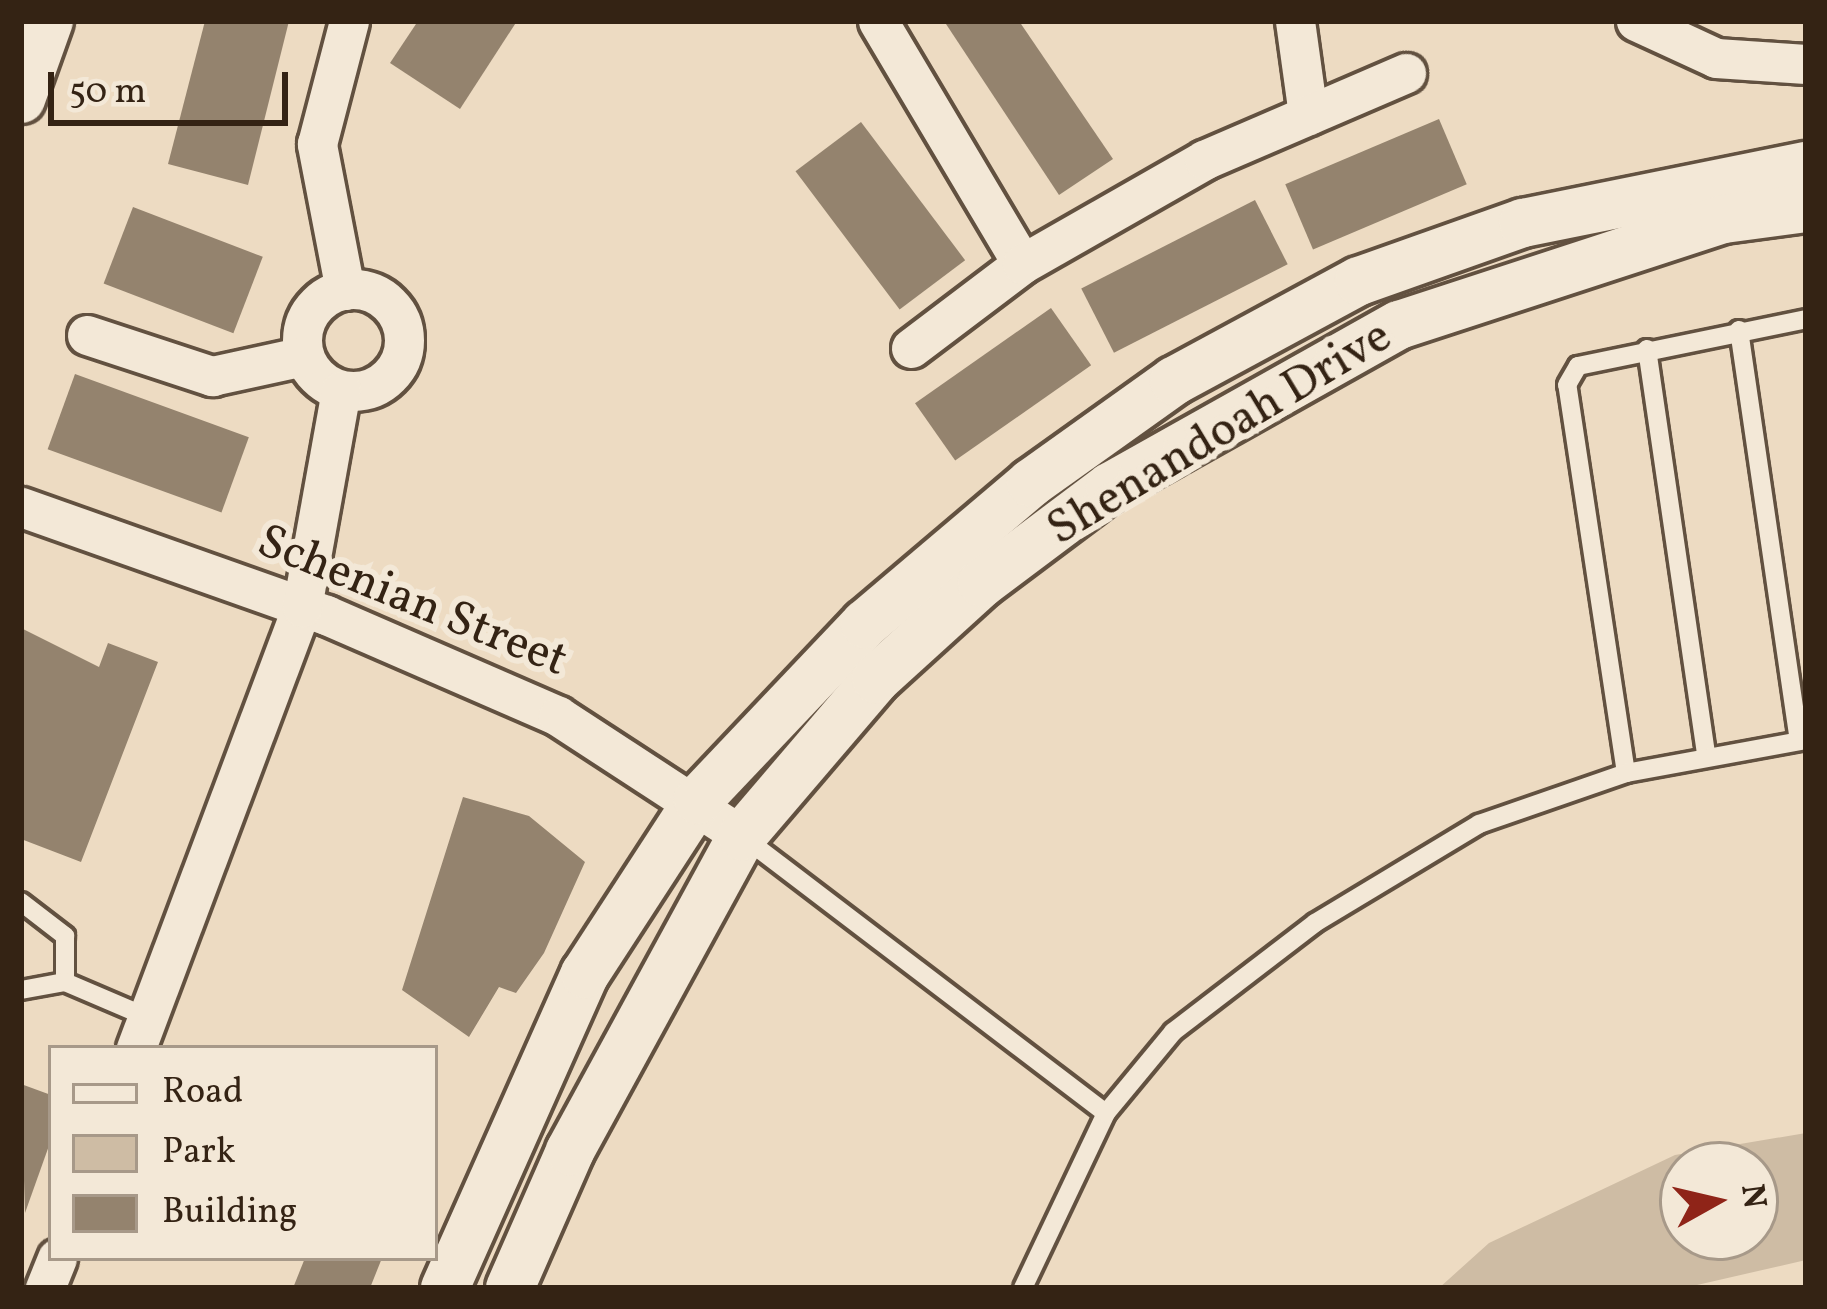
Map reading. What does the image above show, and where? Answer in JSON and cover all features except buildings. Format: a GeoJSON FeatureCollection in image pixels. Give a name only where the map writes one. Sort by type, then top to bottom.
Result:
{"type":"FeatureCollection","features":[{"type":"Feature","properties":{"kind":"street"},"geometry":{"type":"LineString","coordinates":[[21,99],[49,21]]}},
{"type":"Feature","properties":{"kind":"street"},"geometry":{"type":"LineString","coordinates":[[345,290],[317,144],[349,21]]}},
{"type":"Feature","properties":{"kind":"street"},"geometry":{"type":"LineString","coordinates":[[878,21],[1022,264]]}},
{"type":"Feature","properties":{"kind":"street"},"geometry":{"type":"LineString","coordinates":[[1295,21],[1308,115]]}},
{"type":"Feature","properties":{"kind":"street"},"geometry":{"type":"LineString","coordinates":[[1636,21],[1716,58],[1806,64]]}},
{"type":"Feature","properties":{"kind":"street"},"geometry":{"type":"LineString","coordinates":[[911,349],[1022,264],[1204,160],[1406,73]]}},
{"type":"Feature","properties":{"kind":"street","name":"Shenandoah Drive"},"geometry":{"type":"LineString","coordinates":[[446,1288],[585,974],[698,800],[865,624],[1174,380],[1359,281],[1523,223],[1806,166]]}},
{"type":"Feature","properties":{"kind":"street","name":"Shenandoah Drive"},"geometry":{"type":"LineString","coordinates":[[510,1288],[570,1151],[742,836],[876,679],[1110,487],[1399,325],[1724,219],[1806,208]]}},
{"type":"Feature","properties":{"kind":"street"},"geometry":{"type":"LineString","coordinates":[[304,356],[315,306],[345,290],[379,296],[404,336],[386,379],[341,390]]}},
{"type":"Feature","properties":{"kind":"street"},"geometry":{"type":"LineString","coordinates":[[87,335],[212,376],[304,356]]}},
{"type":"Feature","properties":{"kind":"street"},"geometry":{"type":"LineString","coordinates":[[304,356],[341,390]]}},
{"type":"Feature","properties":{"kind":"street"},"geometry":{"type":"LineString","coordinates":[[142,1032],[302,607],[341,390]]}},
{"type":"Feature","properties":{"kind":"street","name":"Schenian Street"},"geometry":{"type":"LineString","coordinates":[[21,507],[302,607],[557,716],[698,800],[742,836]]}},
{"type":"Feature","properties":{"kind":"lane"},"geometry":{"type":"LineString","coordinates":[[1626,773],[1567,385],[1578,366],[1806,319]]}},
{"type":"Feature","properties":{"kind":"lane"},"geometry":{"type":"LineString","coordinates":[[1023,1288],[1106,1113],[1173,1032],[1315,922],[1479,824],[1626,773],[1802,741],[1739,330]]}},
{"type":"Feature","properties":{"kind":"lane"},"geometry":{"type":"LineString","coordinates":[[1647,349],[1707,758]]}},
{"type":"Feature","properties":{"kind":"lane"},"geometry":{"type":"LineString","coordinates":[[742,836],[1106,1113]]}},
{"type":"Feature","properties":{"kind":"lane"},"geometry":{"type":"LineString","coordinates":[[21,902],[65,936],[65,982]]}},
{"type":"Feature","properties":{"kind":"lane"},"geometry":{"type":"LineString","coordinates":[[21,990],[65,982],[142,1032]]}},
{"type":"Feature","properties":{"kind":"green space"},"geometry":{"type":"Polygon","coordinates":[[[1806,1133],[1806,1260],[1684,1288],[1439,1288],[1489,1243],[1659,1163],[1659,1261],[1779,1261],[1779,1141],[1758,1141],[1806,1133]]]}}]}
